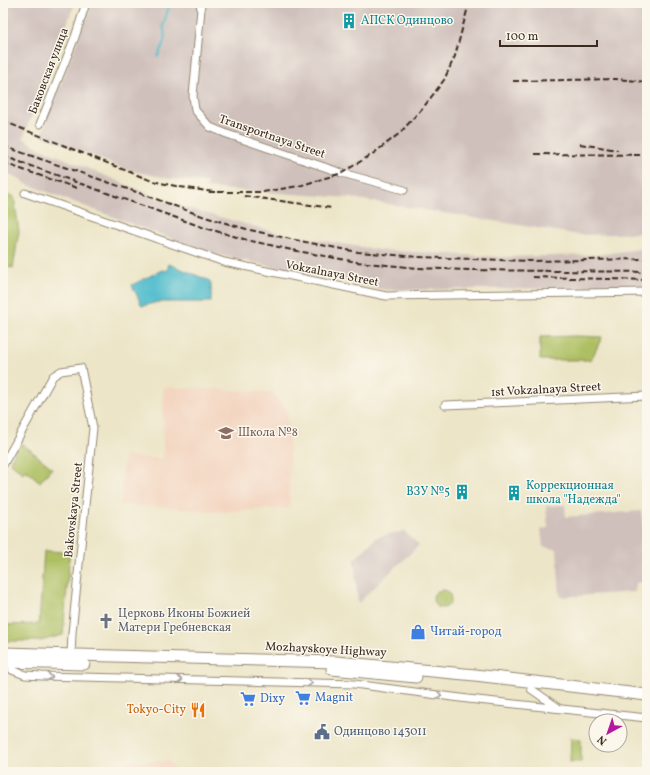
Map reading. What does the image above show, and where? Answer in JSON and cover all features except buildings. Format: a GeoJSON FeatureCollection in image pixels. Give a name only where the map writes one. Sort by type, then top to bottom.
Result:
{"type":"FeatureCollection","features":[{"type":"Feature","properties":{"kind":"main road","name":"Mozhayskoye Highway"},"geometry":{"type":"LineString","coordinates":[[3,653],[336,662],[475,675],[647,695]]}},
{"type":"Feature","properties":{"kind":"main road","name":"Mozhayskoye Highway"},"geometry":{"type":"LineString","coordinates":[[9,665],[194,665],[328,669],[427,677],[647,702]]}},
{"type":"Feature","properties":{"kind":"street","name":"Баковская улица"},"geometry":{"type":"LineString","coordinates":[[40,124],[74,38],[86,3]]}},
{"type":"Feature","properties":{"kind":"street","name":"Transportnaya Street"},"geometry":{"type":"LineString","coordinates":[[200,3],[201,9],[193,96],[195,110],[210,127],[226,134],[329,168],[404,190]]}},
{"type":"Feature","properties":{"kind":"street","name":"Vokzalnaya Street"},"geometry":{"type":"LineString","coordinates":[[25,193],[224,262],[386,296],[647,292]]}},
{"type":"Feature","properties":{"kind":"street","name":"Bakovskaya Street"},"geometry":{"type":"LineString","coordinates":[[3,465],[53,376],[61,371],[81,368],[93,428],[72,633],[71,656]]}},
{"type":"Feature","properties":{"kind":"street","name":"1st Vokzalnaya Street"},"geometry":{"type":"LineString","coordinates":[[445,405],[647,396]]}},
{"type":"Feature","properties":{"kind":"street"},"geometry":{"type":"LineString","coordinates":[[9,665],[24,675],[354,684],[647,718]]}},
{"type":"Feature","properties":{"kind":"street"},"geometry":{"type":"LineString","coordinates":[[531,689],[558,708]]}},
{"type":"Feature","properties":{"kind":"shaded area"},"geometry":{"type":"Polygon","coordinates":[[[3,3],[75,3],[23,138],[39,148],[175,205],[279,233],[378,250],[502,257],[596,255],[647,248],[647,287],[386,290],[219,255],[26,184],[19,178],[3,172],[3,3]]]}},
{"type":"Feature","properties":{"kind":"shaded area"},"geometry":{"type":"Polygon","coordinates":[[[92,3],[647,3],[647,233],[580,235],[351,198],[206,188],[207,182],[171,179],[127,170],[41,135],[92,3]]]}},
{"type":"Feature","properties":{"kind":"shaded area","name":"Школа №8"},"geometry":{"type":"Polygon","coordinates":[[[163,387],[272,392],[287,410],[290,456],[289,508],[215,512],[121,505],[124,456],[163,459],[163,387]]]}},
{"type":"Feature","properties":{"kind":"shaded area"},"geometry":{"type":"Polygon","coordinates":[[[565,505],[566,517],[641,511],[645,542],[647,542],[647,581],[636,583],[635,592],[560,597],[557,549],[543,547],[541,529],[548,528],[546,506],[565,505]]]}},
{"type":"Feature","properties":{"kind":"shaded area"},"geometry":{"type":"Polygon","coordinates":[[[404,531],[419,545],[358,603],[354,560],[377,537],[404,531]]]}},
{"type":"Feature","properties":{"kind":"shaded area"},"geometry":{"type":"Polygon","coordinates":[[[121,761],[168,761],[175,772],[107,772],[121,761]]]}},
{"type":"Feature","properties":{"kind":"green space"},"geometry":{"type":"Polygon","coordinates":[[[3,193],[14,197],[19,231],[13,268],[3,266],[3,193]]]}},
{"type":"Feature","properties":{"kind":"green space"},"geometry":{"type":"Polygon","coordinates":[[[540,337],[602,337],[591,360],[540,360],[540,337]]]}},
{"type":"Feature","properties":{"kind":"green space"},"geometry":{"type":"Polygon","coordinates":[[[21,444],[52,468],[40,482],[26,470],[23,473],[10,462],[18,446],[21,444]]]}},
{"type":"Feature","properties":{"kind":"green space"},"geometry":{"type":"Polygon","coordinates":[[[44,551],[70,552],[63,635],[40,641],[3,641],[3,625],[39,624],[44,551]]]}},
{"type":"Feature","properties":{"kind":"green space"},"geometry":{"type":"Polygon","coordinates":[[[442,590],[448,593],[451,599],[448,605],[442,608],[436,605],[433,599],[436,593],[442,590]]]}},
{"type":"Feature","properties":{"kind":"green space"},"geometry":{"type":"Polygon","coordinates":[[[571,738],[581,739],[581,762],[570,762],[571,738]]]}},
{"type":"Feature","properties":{"kind":"water"},"geometry":{"type":"Polygon","coordinates":[[[169,264],[208,280],[211,284],[211,301],[158,302],[142,306],[132,285],[162,270],[167,271],[169,264]]]}},
{"type":"Feature","properties":{"kind":"waterway"},"geometry":{"type":"LineString","coordinates":[[158,56],[164,41],[165,34],[163,26],[170,3]]}},
{"type":"Feature","properties":{"kind":"railway"},"geometry":{"type":"LineString","coordinates":[[209,192],[263,192],[299,186],[342,173],[374,153],[400,133],[426,104],[444,80],[455,56],[469,3]]}},
{"type":"Feature","properties":{"kind":"railway"},"geometry":{"type":"LineString","coordinates":[[513,81],[616,79],[647,82]]}},
{"type":"Feature","properties":{"kind":"railway"},"geometry":{"type":"LineString","coordinates":[[3,121],[152,181],[214,192]]}},
{"type":"Feature","properties":{"kind":"railway"},"geometry":{"type":"LineString","coordinates":[[580,144],[618,150]]}},
{"type":"Feature","properties":{"kind":"railway"},"geometry":{"type":"LineString","coordinates":[[3,146],[205,217],[250,230],[358,252],[418,257],[529,261],[647,259]]}},
{"type":"Feature","properties":{"kind":"railway"},"geometry":{"type":"LineString","coordinates":[[535,154],[647,155]]}},
{"type":"Feature","properties":{"kind":"railway"},"geometry":{"type":"LineString","coordinates":[[3,156],[202,227],[247,240],[357,262],[417,268],[470,270],[647,272]]}},
{"type":"Feature","properties":{"kind":"railway"},"geometry":{"type":"LineString","coordinates":[[3,163],[77,188]]}},
{"type":"Feature","properties":{"kind":"railway"},"geometry":{"type":"LineString","coordinates":[[244,196],[332,208]]}},
{"type":"Feature","properties":{"kind":"railway"},"geometry":{"type":"LineString","coordinates":[[533,277],[647,280]]}},
{"type":"Feature","properties":{"kind":"place","name":"АПСК Одинцово"},"geometry":{"type":"Point","coordinates":[349,21]}},
{"type":"Feature","properties":{"kind":"place","name":"Школа №8"},"geometry":{"type":"Point","coordinates":[226,433]}},
{"type":"Feature","properties":{"kind":"place","name":"ВЗУ №5"},"geometry":{"type":"Point","coordinates":[462,492]}},
{"type":"Feature","properties":{"kind":"place","name":"Коррекционная школа \"Надежда\""},"geometry":{"type":"Point","coordinates":[514,493]}},
{"type":"Feature","properties":{"kind":"place","name":"Церковь Иконы Божией Матери Гребневская"},"geometry":{"type":"Point","coordinates":[106,621]}},
{"type":"Feature","properties":{"kind":"place","name":"Читай-город"},"geometry":{"type":"Point","coordinates":[418,632]}},
{"type":"Feature","properties":{"kind":"place","name":"Magnit"},"geometry":{"type":"Point","coordinates":[303,698]}},
{"type":"Feature","properties":{"kind":"place","name":"Dixy"},"geometry":{"type":"Point","coordinates":[248,699]}},
{"type":"Feature","properties":{"kind":"place","name":"Tokyo-City"},"geometry":{"type":"Point","coordinates":[198,710]}},
{"type":"Feature","properties":{"kind":"place","name":"Одинцово 143011"},"geometry":{"type":"Point","coordinates":[322,732]}}]}
